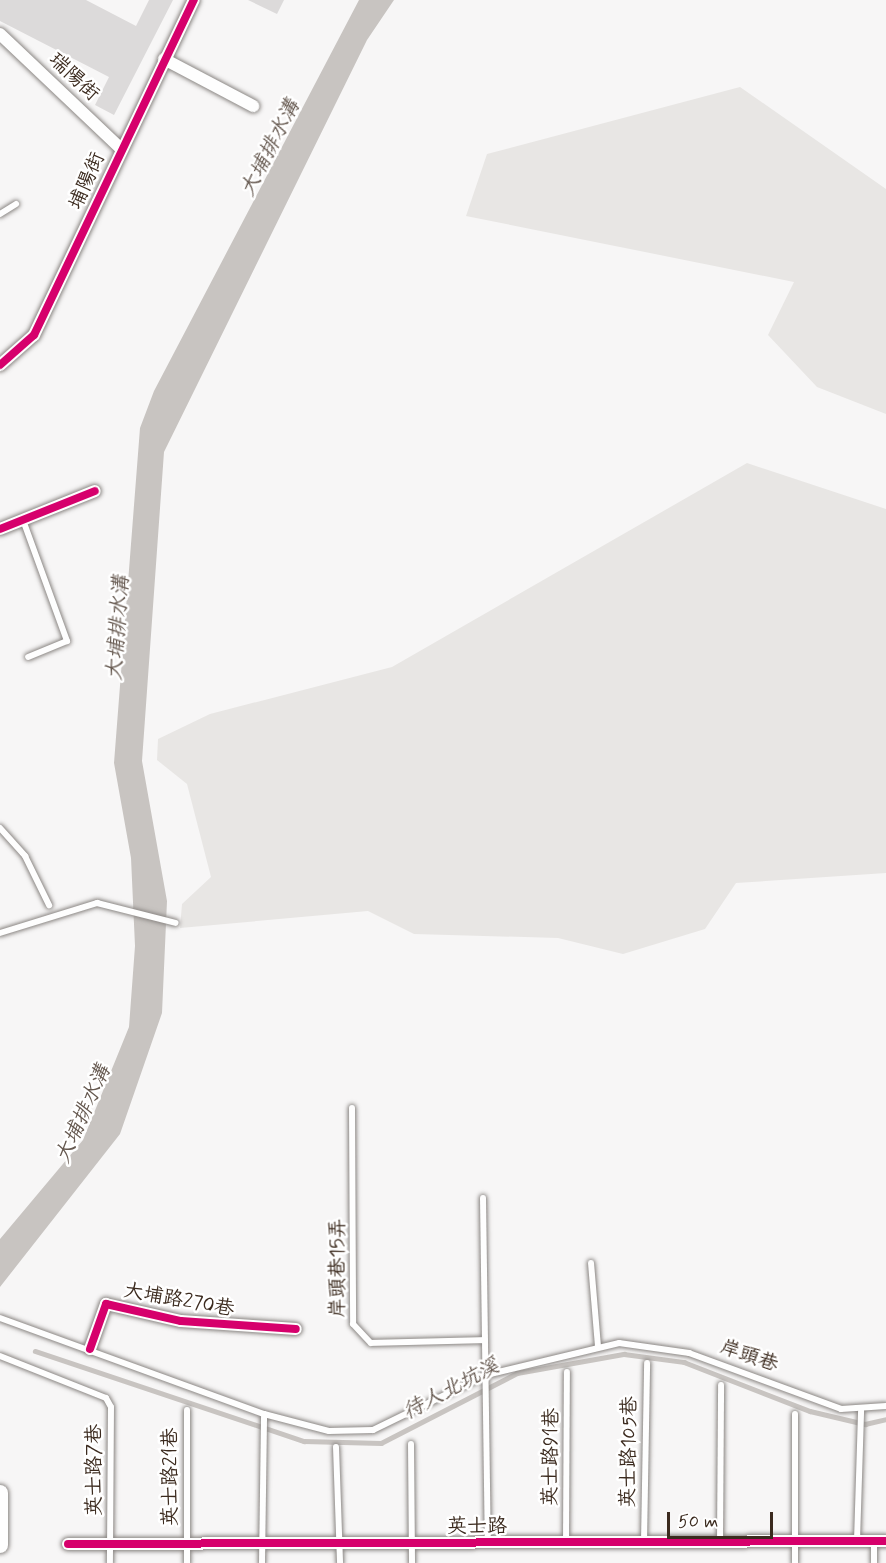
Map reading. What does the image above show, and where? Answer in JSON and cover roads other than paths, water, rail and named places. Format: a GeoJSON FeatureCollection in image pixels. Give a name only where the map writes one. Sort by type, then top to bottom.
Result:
{"type":"FeatureCollection","features":[{"type":"Feature","properties":{"kind":"main road"},"geometry":{"type":"LineString","coordinates":[[0,1493],[0,1545]]}},
{"type":"Feature","properties":{"kind":"street","name":"埔陽街"},"geometry":{"type":"LineString","coordinates":[[2,360],[34,335],[120,148],[194,0]]}},
{"type":"Feature","properties":{"kind":"street","name":"瑞陽街"},"geometry":{"type":"LineString","coordinates":[[0,34],[120,148]]}},
{"type":"Feature","properties":{"kind":"street"},"geometry":{"type":"LineString","coordinates":[[164,59],[253,106]]}},
{"type":"Feature","properties":{"kind":"street"},"geometry":{"type":"LineString","coordinates":[[0,529],[95,491]]}},
{"type":"Feature","properties":{"kind":"street","name":"大埔路270巷"},"geometry":{"type":"LineString","coordinates":[[90,1349],[106,1304],[181,1321],[296,1329]]}},
{"type":"Feature","properties":{"kind":"street","name":"英士路"},"geometry":{"type":"LineString","coordinates":[[68,1544],[880,1541]]}},
{"type":"Feature","properties":{"kind":"lane"},"geometry":{"type":"LineString","coordinates":[[0,214],[16,204]]}},
{"type":"Feature","properties":{"kind":"lane"},"geometry":{"type":"LineString","coordinates":[[23,520],[67,641],[28,657]]}},
{"type":"Feature","properties":{"kind":"lane"},"geometry":{"type":"LineString","coordinates":[[0,828],[25,856],[49,905]]}},
{"type":"Feature","properties":{"kind":"lane"},"geometry":{"type":"LineString","coordinates":[[0,933],[97,903],[176,923]]}},
{"type":"Feature","properties":{"kind":"lane","name":"岸頭巷15弄"},"geometry":{"type":"LineString","coordinates":[[352,1108],[353,1324],[371,1343],[485,1340]]}},
{"type":"Feature","properties":{"kind":"lane"},"geometry":{"type":"LineString","coordinates":[[483,1198],[488,1543]]}},
{"type":"Feature","properties":{"kind":"lane"},"geometry":{"type":"LineString","coordinates":[[0,1318],[264,1414],[329,1431],[374,1430],[486,1375],[598,1347],[591,1263]]}},
{"type":"Feature","properties":{"kind":"lane","name":"岸頭巷"},"geometry":{"type":"LineString","coordinates":[[598,1347],[661,1346],[841,1409],[861,1411],[886,1406]]}},
{"type":"Feature","properties":{"kind":"lane","name":"英士路7巷"},"geometry":{"type":"LineString","coordinates":[[0,1356],[106,1398],[111,1407],[110,1563]]}},
{"type":"Feature","properties":{"kind":"lane","name":"英士路105巷"},"geometry":{"type":"LineString","coordinates":[[644,1542],[646,1363]]}},
{"type":"Feature","properties":{"kind":"lane","name":"英士路91巷"},"geometry":{"type":"LineString","coordinates":[[566,1542],[567,1372]]}},
{"type":"Feature","properties":{"kind":"lane"},"geometry":{"type":"LineString","coordinates":[[720,1542],[721,1385]]}},
{"type":"Feature","properties":{"kind":"lane","name":"英士路21巷"},"geometry":{"type":"LineString","coordinates":[[187,1410],[187,1563]]}},
{"type":"Feature","properties":{"kind":"lane"},"geometry":{"type":"LineString","coordinates":[[857,1541],[861,1411]]}},
{"type":"Feature","properties":{"kind":"lane"},"geometry":{"type":"LineString","coordinates":[[262,1563],[264,1414]]}},
{"type":"Feature","properties":{"kind":"lane"},"geometry":{"type":"LineString","coordinates":[[795,1414],[795,1563]]}},
{"type":"Feature","properties":{"kind":"lane"},"geometry":{"type":"LineString","coordinates":[[411,1444],[412,1563]]}},
{"type":"Feature","properties":{"kind":"lane"},"geometry":{"type":"LineString","coordinates":[[336,1447],[336,1543],[340,1563]]}},
{"type":"Feature","properties":{"kind":"lane"},"geometry":{"type":"LineString","coordinates":[[874,1563],[880,1541]]}},
{"type":"Feature","properties":{"kind":"waterway","name":"待人北坑溪"},"geometry":{"type":"LineString","coordinates":[[35,1351],[304,1441],[381,1443],[517,1373],[624,1354],[684,1362],[810,1411],[865,1424],[886,1419]]}},
{"type":"Feature","properties":{"kind":"water label","name":"大埔排水溝"},"geometry":{"type":"Point","coordinates":[270,148]}},
{"type":"Feature","properties":{"kind":"water label","name":"大埔排水溝"},"geometry":{"type":"Point","coordinates":[118,628]}},
{"type":"Feature","properties":{"kind":"water label","name":"大埔排水溝"},"geometry":{"type":"Point","coordinates":[83,1114]}}]}
